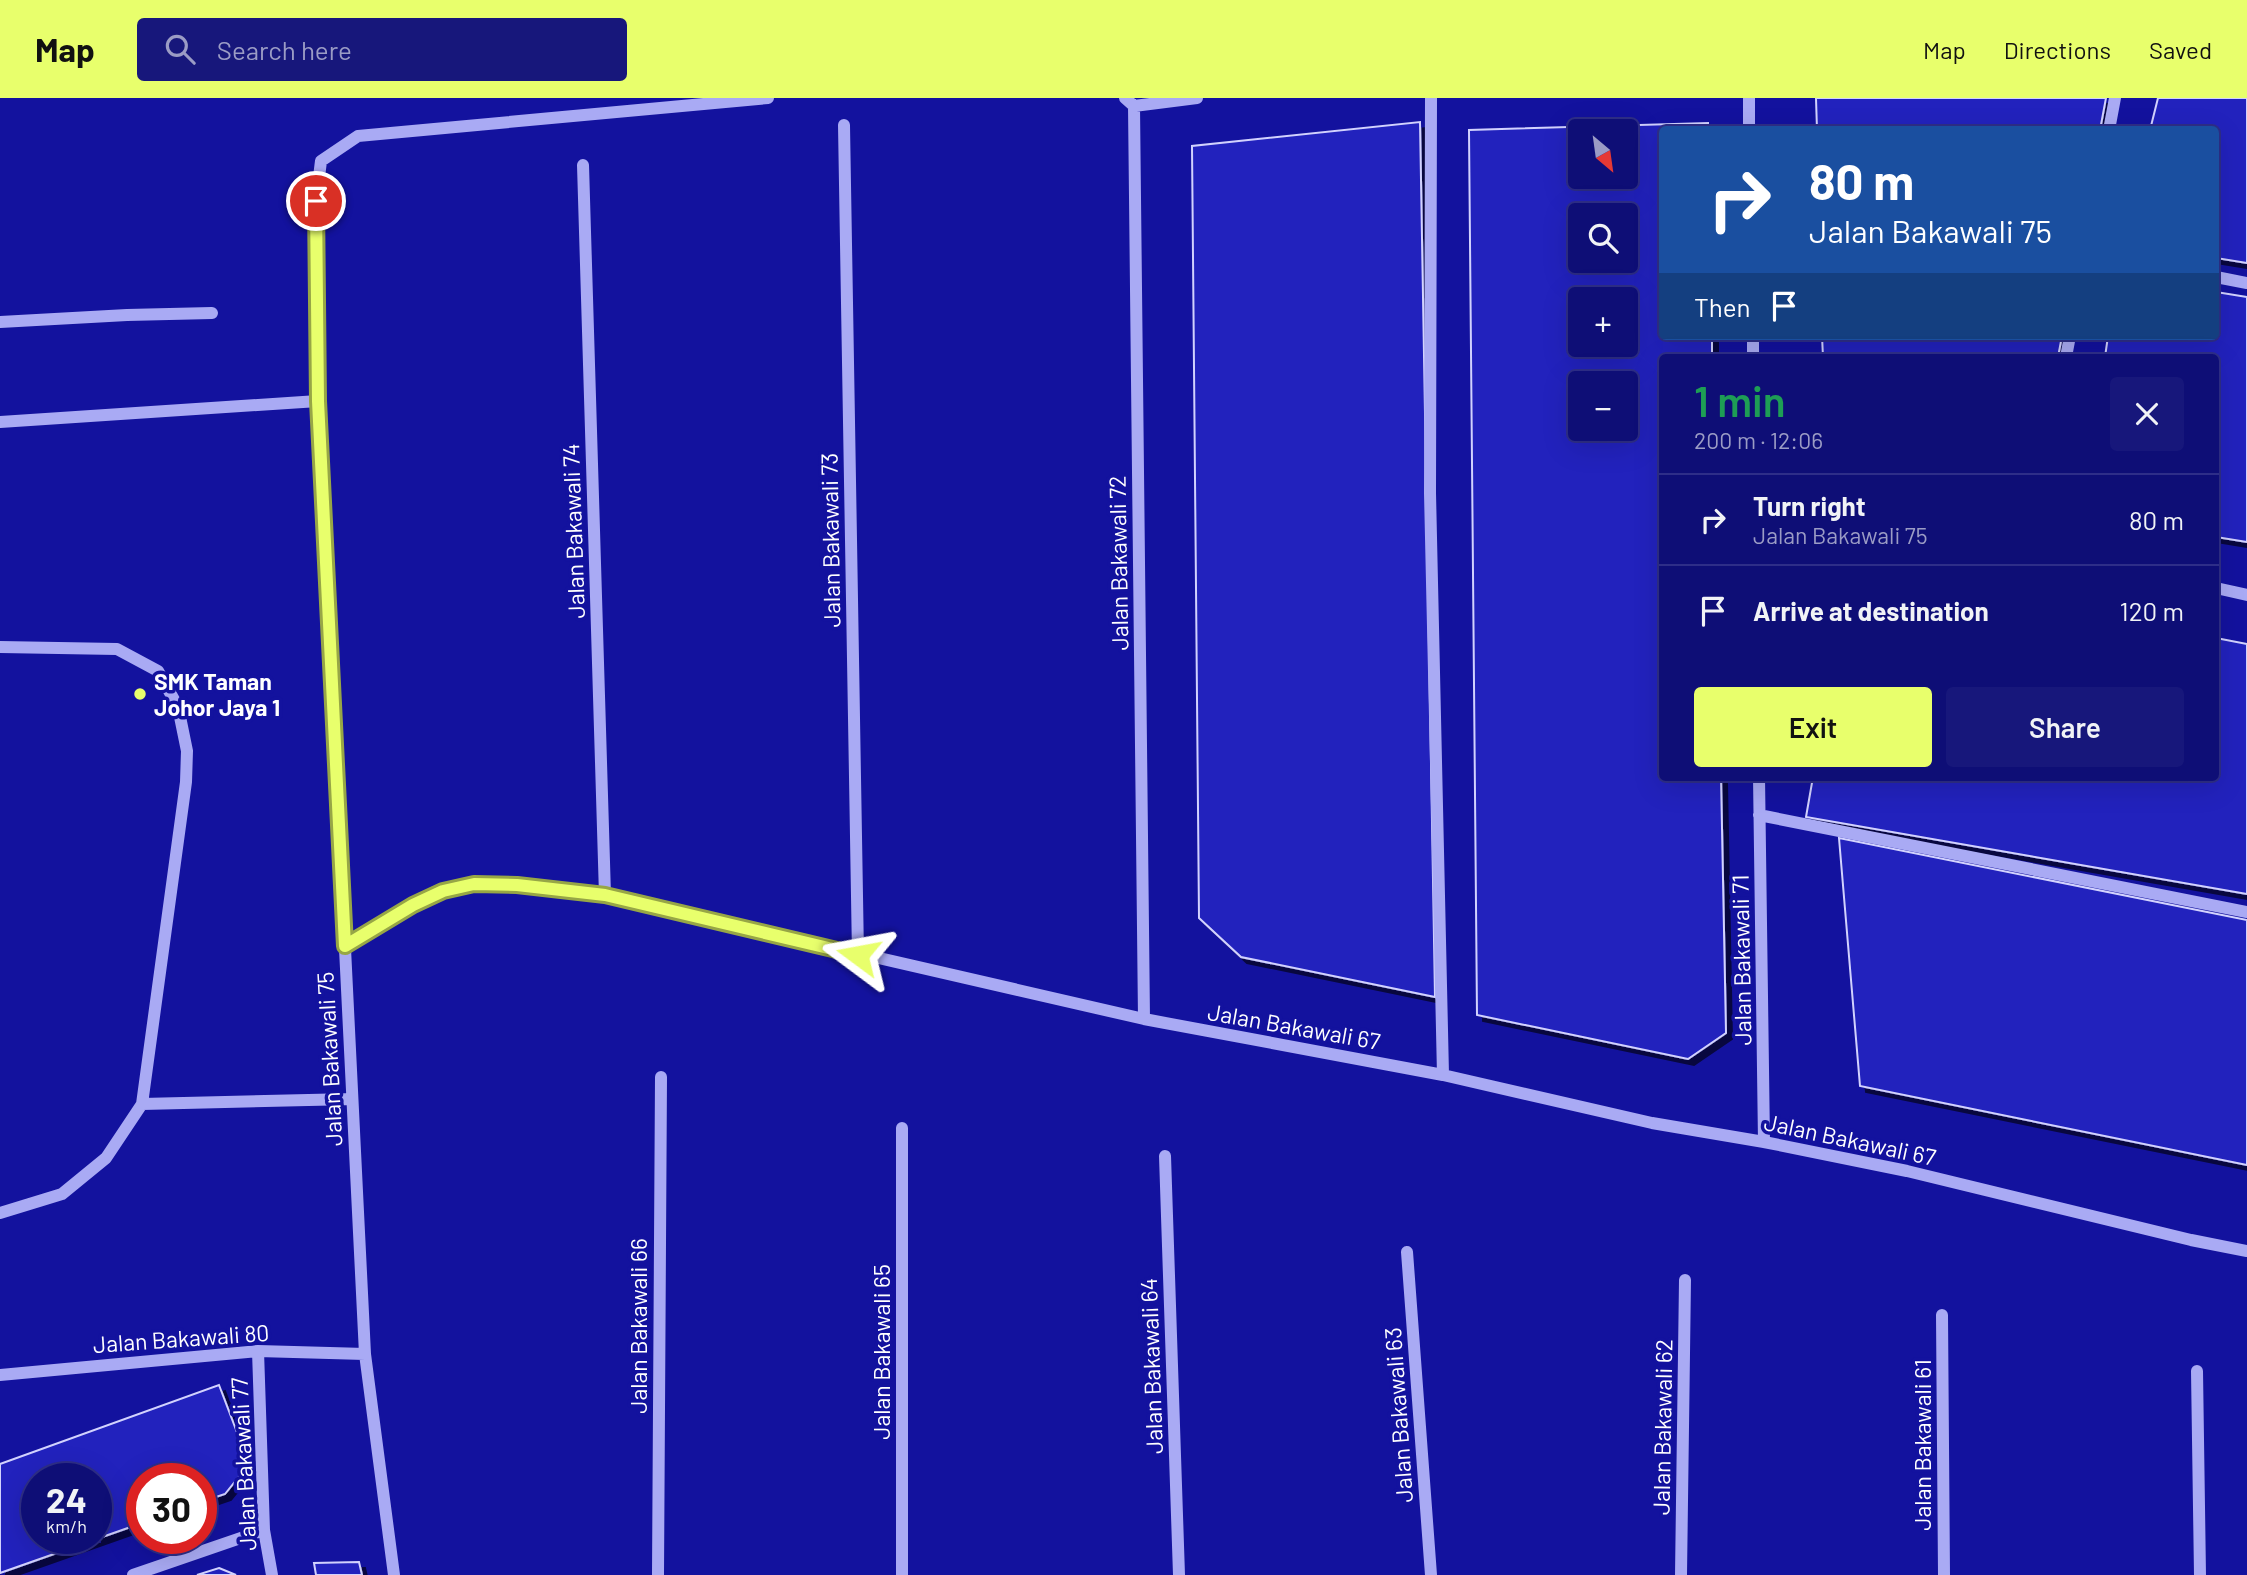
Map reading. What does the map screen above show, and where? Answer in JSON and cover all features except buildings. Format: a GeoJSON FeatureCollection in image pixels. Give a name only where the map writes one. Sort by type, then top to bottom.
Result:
{"type":"FeatureCollection","features":[{"type":"Feature","properties":{"kind":"street","name":"Jalan Bakawali 75"},"geometry":{"type":"LineString","coordinates":[[394,1575],[365,1354],[318,401],[316,201],[321,161],[358,136],[768,98]]}},
{"type":"Feature","properties":{"kind":"street"},"geometry":{"type":"LineString","coordinates":[[1129,102],[1198,98]]}},
{"type":"Feature","properties":{"kind":"street"},"geometry":{"type":"LineString","coordinates":[[1431,98],[1430,493],[1443,1075]]}},
{"type":"Feature","properties":{"kind":"street"},"geometry":{"type":"LineString","coordinates":[[1749,98],[1749,126]]}},
{"type":"Feature","properties":{"kind":"street"},"geometry":{"type":"LineString","coordinates":[[2110,126],[2115,98]]}},
{"type":"Feature","properties":{"kind":"street","name":"Jalan Bakawali 72"},"geometry":{"type":"LineString","coordinates":[[1129,102],[1144,1019]]}},
{"type":"Feature","properties":{"kind":"street","name":"Jalan Bakawali 73"},"geometry":{"type":"LineString","coordinates":[[844,125],[858,955]]}},
{"type":"Feature","properties":{"kind":"street","name":"Jalan Bakawali 74"},"geometry":{"type":"LineString","coordinates":[[583,165],[605,895]]}},
{"type":"Feature","properties":{"kind":"street"},"geometry":{"type":"LineString","coordinates":[[2219,278],[2247,283]]}},
{"type":"Feature","properties":{"kind":"street"},"geometry":{"type":"LineString","coordinates":[[0,323],[212,313]]}},
{"type":"Feature","properties":{"kind":"street"},"geometry":{"type":"LineString","coordinates":[[0,422],[318,401]]}},
{"type":"Feature","properties":{"kind":"street"},"geometry":{"type":"LineString","coordinates":[[2219,589],[2247,595]]}},
{"type":"Feature","properties":{"kind":"street"},"geometry":{"type":"LineString","coordinates":[[0,647],[117,649],[158,671],[178,707],[187,751],[186,782],[142,1104],[106,1158],[62,1194],[0,1213]]}},
{"type":"Feature","properties":{"kind":"street","name":"Jalan Bakawali 71"},"geometry":{"type":"LineString","coordinates":[[1759,781],[1765,1142]]}},
{"type":"Feature","properties":{"kind":"street"},"geometry":{"type":"LineString","coordinates":[[1759,815],[2247,912]]}},
{"type":"Feature","properties":{"kind":"street","name":"Jalan Bakawali 67"},"geometry":{"type":"LineString","coordinates":[[345,946],[423,900],[443,891],[474,884],[517,885],[605,895],[1144,1019],[1443,1075],[1652,1123],[1765,1142],[1907,1171],[2247,1251]]}},
{"type":"Feature","properties":{"kind":"street","name":"Jalan Bakawali 66"},"geometry":{"type":"LineString","coordinates":[[658,1575],[660,1077]]}},
{"type":"Feature","properties":{"kind":"street"},"geometry":{"type":"LineString","coordinates":[[142,1104],[352,1099]]}},
{"type":"Feature","properties":{"kind":"street","name":"Jalan Bakawali 65"},"geometry":{"type":"LineString","coordinates":[[902,1128],[902,1575]]}},
{"type":"Feature","properties":{"kind":"street","name":"Jalan Bakawali 64"},"geometry":{"type":"LineString","coordinates":[[1165,1156],[1179,1575]]}},
{"type":"Feature","properties":{"kind":"street","name":"Jalan Bakawali 63"},"geometry":{"type":"LineString","coordinates":[[1407,1252],[1431,1575]]}},
{"type":"Feature","properties":{"kind":"street","name":"Jalan Bakawali 62"},"geometry":{"type":"LineString","coordinates":[[1681,1575],[1685,1280]]}},
{"type":"Feature","properties":{"kind":"street","name":"Jalan Bakawali 61"},"geometry":{"type":"LineString","coordinates":[[1942,1315],[1944,1575]]}},
{"type":"Feature","properties":{"kind":"street","name":"Jalan Bakawali 80"},"geometry":{"type":"LineString","coordinates":[[0,1375],[258,1351],[365,1354]]}},
{"type":"Feature","properties":{"kind":"street","name":"Jalan Bakawali 77"},"geometry":{"type":"LineString","coordinates":[[258,1351],[264,1530],[272,1575]]}},
{"type":"Feature","properties":{"kind":"street"},"geometry":{"type":"LineString","coordinates":[[2197,1371],[2200,1575]]}},
{"type":"Feature","properties":{"kind":"street"},"geometry":{"type":"LineString","coordinates":[[133,1575],[264,1530]]}},
{"type":"Feature","properties":{"kind":"place","name":"SMK Taman Johor Jaya 1"},"geometry":{"type":"Point","coordinates":[140,694]}},
{"type":"Feature","properties":{"kind":"route"},"geometry":{"type":"LineString","coordinates":[[316,201],[318,401],[345,946],[413,905],[443,891],[474,884],[517,885],[605,895],[858,955]]}}]}
